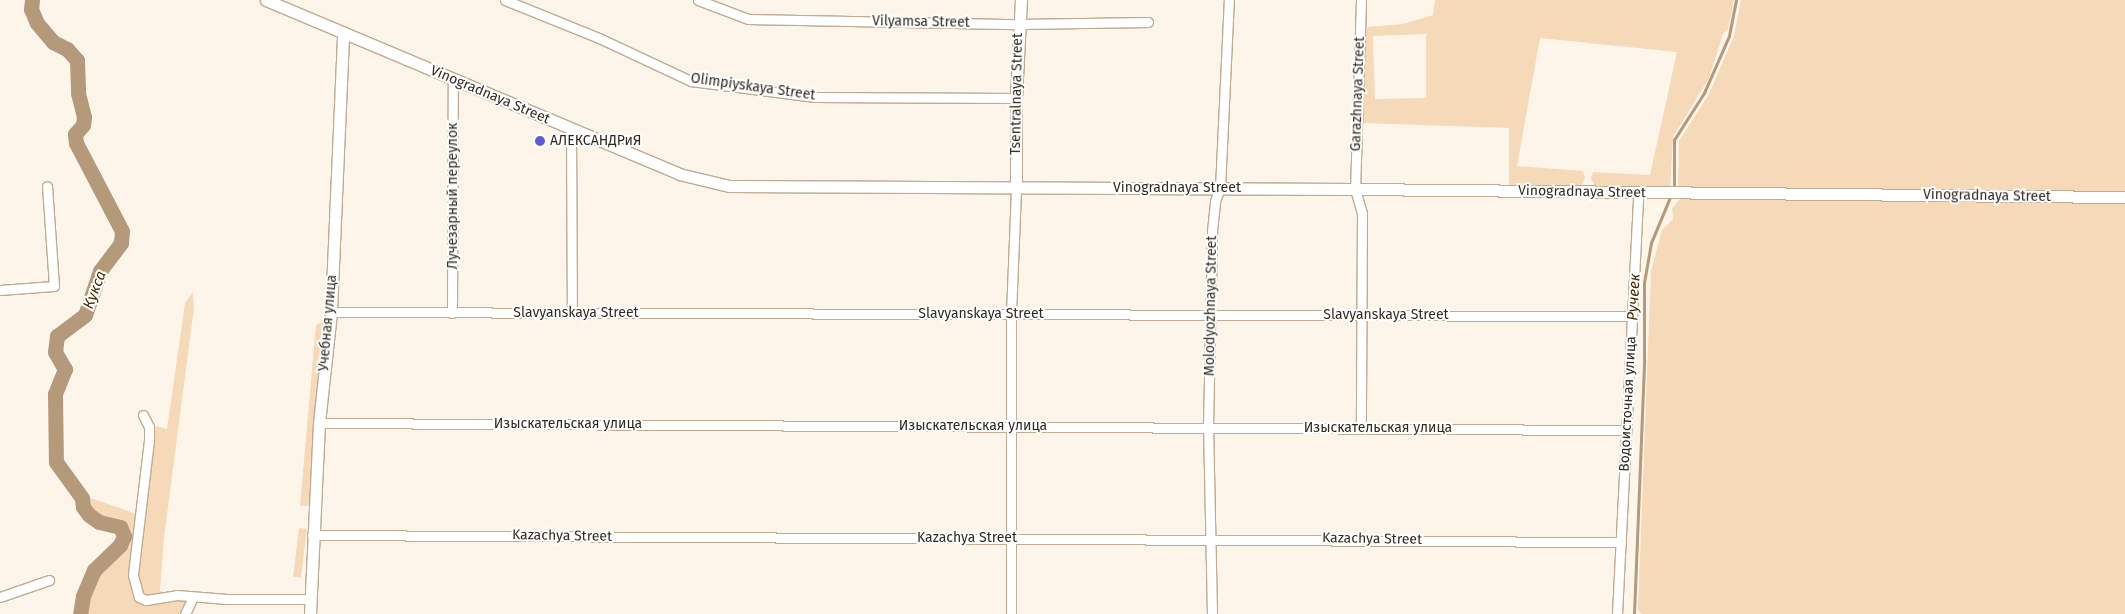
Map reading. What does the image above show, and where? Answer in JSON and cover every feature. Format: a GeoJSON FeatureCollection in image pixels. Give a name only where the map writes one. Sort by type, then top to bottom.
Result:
{"type":"FeatureCollection","features":[{"type":"Feature","properties":{"kind":"street","name":"Vinogradnaya Street"},"geometry":{"type":"LineString","coordinates":[[266,0],[679,174],[729,186],[1355,188],[1638,194],[2125,197]]}},
{"type":"Feature","properties":{"kind":"street","name":"Olimpiyskaya Street"},"geometry":{"type":"LineString","coordinates":[[505,0],[599,38],[691,81],[815,97],[1016,98]]}},
{"type":"Feature","properties":{"kind":"street","name":"Vilyamsa Street"},"geometry":{"type":"LineString","coordinates":[[698,0],[719,4],[748,19],[1018,24],[1148,22]]}},
{"type":"Feature","properties":{"kind":"street","name":"Tsentralnaya Street"},"geometry":{"type":"LineString","coordinates":[[1016,188],[1016,98],[1018,24],[1021,0]]}},
{"type":"Feature","properties":{"kind":"street","name":"Molodyozhnaya Street"},"geometry":{"type":"LineString","coordinates":[[1212,614],[1213,538],[1208,427],[1212,315],[1212,231],[1215,201],[1220,188],[1229,0]]}},
{"type":"Feature","properties":{"kind":"street","name":"Garazhnaya Street"},"geometry":{"type":"LineString","coordinates":[[1361,0],[1355,188],[1362,213],[1360,315],[1361,427]]}},
{"type":"Feature","properties":{"kind":"street","name":"Учебная улица"},"geometry":{"type":"LineString","coordinates":[[310,614],[312,535],[319,424],[330,312],[344,32]]}},
{"type":"Feature","properties":{"kind":"street","name":"Лучезарный переулок"},"geometry":{"type":"LineString","coordinates":[[452,313],[453,80]]}},
{"type":"Feature","properties":{"kind":"street"},"geometry":{"type":"LineString","coordinates":[[571,129],[572,313]]}},
{"type":"Feature","properties":{"kind":"street"},"geometry":{"type":"LineString","coordinates":[[0,290],[54,286],[47,186]]}},
{"type":"Feature","properties":{"kind":"street"},"geometry":{"type":"LineString","coordinates":[[1011,614],[1011,314],[1016,188]]}},
{"type":"Feature","properties":{"kind":"street","name":"Водоисточная улица"},"geometry":{"type":"LineString","coordinates":[[1617,614],[1638,194]]}},
{"type":"Feature","properties":{"kind":"street","name":"Slavyanskaya Street"},"geometry":{"type":"LineString","coordinates":[[330,312],[1632,316]]}},
{"type":"Feature","properties":{"kind":"street"},"geometry":{"type":"LineString","coordinates":[[143,415],[149,428],[149,440],[133,565],[136,590],[146,600],[177,595],[193,597],[311,598]]}},
{"type":"Feature","properties":{"kind":"street","name":"Изыскательская улица"},"geometry":{"type":"LineString","coordinates":[[319,424],[1361,427],[1627,430]]}},
{"type":"Feature","properties":{"kind":"street","name":"Kazachya Street"},"geometry":{"type":"LineString","coordinates":[[312,535],[1213,538],[1621,542]]}},
{"type":"Feature","properties":{"kind":"street"},"geometry":{"type":"LineString","coordinates":[[0,597],[49,580]]}},
{"type":"Feature","properties":{"kind":"street"},"geometry":{"type":"LineString","coordinates":[[185,614],[193,597]]}},
{"type":"Feature","properties":{"kind":"shaded area"},"geometry":{"type":"Polygon","coordinates":[[[1435,0],[1734,0],[1728,29],[1723,34],[1709,78],[1673,137],[1670,189],[1595,186],[1591,179],[1593,172],[1650,175],[1677,52],[1540,38],[1517,166],[1583,171],[1585,177],[1582,186],[1509,187],[1509,128],[1362,123],[1364,37],[1368,27],[1403,24],[1433,15],[1435,0]],[[1426,34],[1373,36],[1375,99],[1426,98],[1426,34]]]}},
{"type":"Feature","properties":{"kind":"shaded area"},"geometry":{"type":"Polygon","coordinates":[[[1741,0],[2125,0],[2125,192],[1678,188],[1679,141],[1709,94],[1734,36],[1741,0]]]}},
{"type":"Feature","properties":{"kind":"shaded area"},"geometry":{"type":"Polygon","coordinates":[[[1680,199],[2125,203],[2125,614],[1642,614],[1638,610],[1651,271],[1662,230],[1673,219],[1672,208],[1680,199]]]}},
{"type":"Feature","properties":{"kind":"shaded area"},"geometry":{"type":"Polygon","coordinates":[[[193,292],[194,308],[164,538],[160,591],[166,593],[152,598],[140,594],[135,575],[151,425],[167,429],[185,303],[193,292]]]}},
{"type":"Feature","properties":{"kind":"shaded area"},"geometry":{"type":"Polygon","coordinates":[[[325,323],[309,506],[300,506],[316,325],[325,323]]]}},
{"type":"Feature","properties":{"kind":"shaded area"},"geometry":{"type":"Polygon","coordinates":[[[85,496],[137,514],[135,546],[138,599],[188,600],[182,614],[84,614],[86,595],[97,572],[122,547],[126,536],[123,525],[90,513],[85,496]]]}},
{"type":"Feature","properties":{"kind":"shaded area"},"geometry":{"type":"Polygon","coordinates":[[[299,528],[307,529],[301,578],[293,577],[299,528]]]}},
{"type":"Feature","properties":{"kind":"waterway","name":"Кукса"},"geometry":{"type":"LineString","coordinates":[[32,0],[31,9],[37,23],[53,42],[67,49],[77,60],[78,93],[84,117],[83,125],[75,134],[76,143],[122,231],[121,243],[100,271],[85,315],[57,336],[55,352],[65,369],[55,394],[56,462],[82,498],[83,507],[89,515],[99,522],[120,527],[124,536],[120,545],[94,570],[83,596],[80,614]]}},
{"type":"Feature","properties":{"kind":"waterway","name":"Ручеек"},"geometry":{"type":"LineString","coordinates":[[1674,188],[1674,140],[1704,93],[1729,36],[1736,0]]}},
{"type":"Feature","properties":{"kind":"waterway","name":"Ручеек"},"geometry":{"type":"LineString","coordinates":[[1634,614],[1644,360],[1644,283],[1651,243],[1671,195]]}},
{"type":"Feature","properties":{"kind":"place","name":"АЛЕКСАНДРиЯ"},"geometry":{"type":"Point","coordinates":[540,141]}}]}
